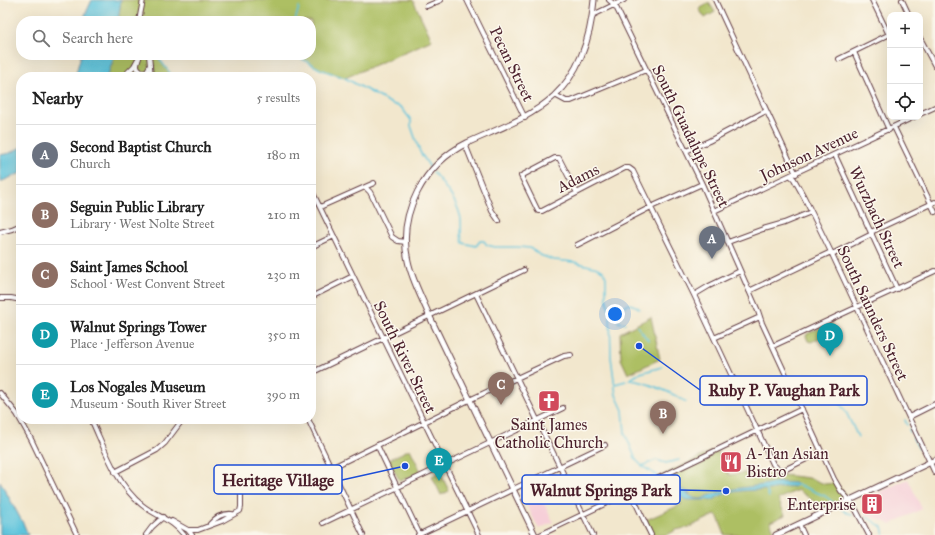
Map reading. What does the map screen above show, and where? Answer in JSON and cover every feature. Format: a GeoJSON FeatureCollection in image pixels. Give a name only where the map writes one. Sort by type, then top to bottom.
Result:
{"type":"FeatureCollection","features":[{"type":"Feature","properties":{"kind":"main road"},"geometry":{"type":"LineString","coordinates":[[535,535],[429,315],[411,271],[406,242],[407,222],[410,208],[422,183],[434,168],[449,154],[465,144],[525,118],[554,95],[569,78],[580,59],[588,37],[593,16],[594,0]]}},
{"type":"Feature","properties":{"kind":"main road"},"geometry":{"type":"LineString","coordinates":[[776,535],[932,461]]}},
{"type":"Feature","properties":{"kind":"street"},"geometry":{"type":"LineString","coordinates":[[140,16],[143,0]]}},
{"type":"Feature","properties":{"kind":"street"},"geometry":{"type":"LineString","coordinates":[[427,6],[441,0]]}},
{"type":"Feature","properties":{"kind":"street","name":"Pecan Street"},"geometry":{"type":"LineString","coordinates":[[467,0],[525,118]]}},
{"type":"Feature","properties":{"kind":"street","name":"South Guadalupe Street"},"geometry":{"type":"LineString","coordinates":[[609,0],[615,5],[702,184],[821,452],[839,488],[850,500],[869,535]]}},
{"type":"Feature","properties":{"kind":"street"},"geometry":{"type":"LineString","coordinates":[[613,0],[615,5]]}},
{"type":"Feature","properties":{"kind":"street"},"geometry":{"type":"LineString","coordinates":[[593,16],[624,0]]}},
{"type":"Feature","properties":{"kind":"street"},"geometry":{"type":"LineString","coordinates":[[715,0],[796,174]]}},
{"type":"Feature","properties":{"kind":"street"},"geometry":{"type":"LineString","coordinates":[[872,0],[887,30]]}},
{"type":"Feature","properties":{"kind":"street"},"geometry":{"type":"LineString","coordinates":[[902,0],[908,12]]}},
{"type":"Feature","properties":{"kind":"street"},"geometry":{"type":"LineString","coordinates":[[839,59],[887,35]]}},
{"type":"Feature","properties":{"kind":"street"},"geometry":{"type":"LineString","coordinates":[[923,44],[935,66]]}},
{"type":"Feature","properties":{"kind":"street"},"geometry":{"type":"LineString","coordinates":[[854,52],[889,130]]}},
{"type":"Feature","properties":{"kind":"street"},"geometry":{"type":"LineString","coordinates":[[128,72],[138,60]]}},
{"type":"Feature","properties":{"kind":"street"},"geometry":{"type":"LineString","coordinates":[[139,60],[137,66],[138,70],[141,72],[147,71],[150,64]]}},
{"type":"Feature","properties":{"kind":"street"},"geometry":{"type":"LineString","coordinates":[[149,60],[151,72]]}},
{"type":"Feature","properties":{"kind":"street"},"geometry":{"type":"LineString","coordinates":[[554,95],[566,101],[571,101],[646,70]]}},
{"type":"Feature","properties":{"kind":"street"},"geometry":{"type":"LineString","coordinates":[[923,113],[935,107]]}},
{"type":"Feature","properties":{"kind":"street"},"geometry":{"type":"LineString","coordinates":[[686,151],[709,141],[766,111]]}},
{"type":"Feature","properties":{"kind":"street","name":"Johnson Avenue"},"geometry":{"type":"LineString","coordinates":[[714,211],[796,174],[908,120]]}},
{"type":"Feature","properties":{"kind":"street"},"geometry":{"type":"LineString","coordinates":[[894,127],[933,203],[935,212]]}},
{"type":"Feature","properties":{"kind":"street"},"geometry":{"type":"LineString","coordinates":[[465,144],[492,211],[499,221]]}},
{"type":"Feature","properties":{"kind":"street","name":"Wurzbach Street"},"geometry":{"type":"LineString","coordinates":[[835,155],[897,289]]}},
{"type":"Feature","properties":{"kind":"street","name":"Adams"},"geometry":{"type":"LineString","coordinates":[[577,193],[559,158],[555,158],[521,176],[538,211],[577,193],[625,168],[630,169],[634,173],[651,207]]}},
{"type":"Feature","properties":{"kind":"street","name":"South Saunders Street"},"geometry":{"type":"LineString","coordinates":[[791,176],[797,184],[811,212],[909,417],[932,461],[935,473]]}},
{"type":"Feature","properties":{"kind":"street"},"geometry":{"type":"LineString","coordinates":[[320,207],[359,188],[374,183]]}},
{"type":"Feature","properties":{"kind":"street"},"geometry":{"type":"LineString","coordinates":[[577,245],[651,207],[702,184]]}},
{"type":"Feature","properties":{"kind":"street"},"geometry":{"type":"LineString","coordinates":[[365,187],[370,192],[392,237],[398,241],[406,242]]}},
{"type":"Feature","properties":{"kind":"street","name":"South River Street"},"geometry":{"type":"LineString","coordinates":[[316,200],[479,535]]}},
{"type":"Feature","properties":{"kind":"street"},"geometry":{"type":"LineString","coordinates":[[749,291],[933,203]]}},
{"type":"Feature","properties":{"kind":"street"},"geometry":{"type":"LineString","coordinates":[[651,207],[773,464],[781,470],[821,452]]}},
{"type":"Feature","properties":{"kind":"street"},"geometry":{"type":"LineString","coordinates":[[728,242],[811,212]]}},
{"type":"Feature","properties":{"kind":"street"},"geometry":{"type":"LineString","coordinates":[[0,232],[16,227]]}},
{"type":"Feature","properties":{"kind":"street"},"geometry":{"type":"LineString","coordinates":[[316,245],[334,236]]}},
{"type":"Feature","properties":{"kind":"street"},"geometry":{"type":"LineString","coordinates":[[316,371],[524,270]]}},
{"type":"Feature","properties":{"kind":"street"},"geometry":{"type":"LineString","coordinates":[[694,295],[740,271]]}},
{"type":"Feature","properties":{"kind":"street"},"geometry":{"type":"LineString","coordinates":[[773,346],[935,271]]}},
{"type":"Feature","properties":{"kind":"street"},"geometry":{"type":"LineString","coordinates":[[316,294],[353,276]]}},
{"type":"Feature","properties":{"kind":"street"},"geometry":{"type":"LineString","coordinates":[[476,294],[593,535]]}},
{"type":"Feature","properties":{"kind":"street"},"geometry":{"type":"LineString","coordinates":[[0,298],[16,299]]}},
{"type":"Feature","properties":{"kind":"street"},"geometry":{"type":"LineString","coordinates":[[714,338],[760,317]]}},
{"type":"Feature","properties":{"kind":"street"},"geometry":{"type":"LineString","coordinates":[[331,468],[470,400],[564,356],[571,355]]}},
{"type":"Feature","properties":{"kind":"street"},"geometry":{"type":"LineString","coordinates":[[0,394],[16,413]]}},
{"type":"Feature","properties":{"kind":"street"},"geometry":{"type":"LineString","coordinates":[[909,417],[935,404]]}},
{"type":"Feature","properties":{"kind":"street"},"geometry":{"type":"LineString","coordinates":[[322,523],[563,408]]}},
{"type":"Feature","properties":{"kind":"street"},"geometry":{"type":"LineString","coordinates":[[540,535],[802,408]]}},
{"type":"Feature","properties":{"kind":"street"},"geometry":{"type":"LineString","coordinates":[[23,424],[77,535]]}},
{"type":"Feature","properties":{"kind":"street"},"geometry":{"type":"LineString","coordinates":[[93,424],[115,472],[122,483],[136,500],[148,509],[168,520],[184,535]]}},
{"type":"Feature","properties":{"kind":"street"},"geometry":{"type":"LineString","coordinates":[[115,472],[157,450],[165,443],[179,424]]}},
{"type":"Feature","properties":{"kind":"street"},"geometry":{"type":"LineString","coordinates":[[310,424],[363,535]]}},
{"type":"Feature","properties":{"kind":"street"},"geometry":{"type":"LineString","coordinates":[[377,445],[420,535],[604,445]]}},
{"type":"Feature","properties":{"kind":"street"},"geometry":{"type":"LineString","coordinates":[[188,530],[198,530],[209,525],[218,516],[232,514],[240,510],[241,488]]}},
{"type":"Feature","properties":{"kind":"street"},"geometry":{"type":"LineString","coordinates":[[630,491],[651,535]]}},
{"type":"Feature","properties":{"kind":"street"},"geometry":{"type":"LineString","coordinates":[[146,535],[163,517]]}},
{"type":"Feature","properties":{"kind":"street"},"geometry":{"type":"LineString","coordinates":[[168,520],[173,521],[188,530],[192,535]]}},
{"type":"Feature","properties":{"kind":"street"},"geometry":{"type":"LineString","coordinates":[[799,524],[804,535]]}},
{"type":"Feature","properties":{"kind":"street"},"geometry":{"type":"LineString","coordinates":[[196,535],[198,530]]}},
{"type":"Feature","properties":{"kind":"shaded area"},"geometry":{"type":"Polygon","coordinates":[[[548,475],[555,488],[540,495],[553,522],[539,529],[520,492],[548,475]]]}},
{"type":"Feature","properties":{"kind":"shaded area"},"geometry":{"type":"Polygon","coordinates":[[[908,479],[922,509],[891,524],[867,515],[860,501],[908,479]]]}},
{"type":"Feature","properties":{"kind":"green space"},"geometry":{"type":"Polygon","coordinates":[[[121,0],[413,0],[432,40],[345,78],[320,69],[304,60],[316,60],[316,16],[119,16],[121,0]]]}},
{"type":"Feature","properties":{"kind":"green space"},"geometry":{"type":"Polygon","coordinates":[[[709,3],[715,12],[705,18],[699,9],[709,3]]]}},
{"type":"Feature","properties":{"kind":"green space"},"geometry":{"type":"Polygon","coordinates":[[[113,60],[160,60],[169,72],[109,72],[113,60]]]}},
{"type":"Feature","properties":{"kind":"green space"},"geometry":{"type":"Polygon","coordinates":[[[651,317],[660,359],[628,374],[621,359],[620,333],[651,317]]]}},
{"type":"Feature","properties":{"kind":"green space"},"geometry":{"type":"Polygon","coordinates":[[[830,323],[833,324],[835,329],[834,331],[811,342],[808,341],[806,336],[807,334],[830,323]]]}},
{"type":"Feature","properties":{"kind":"green space"},"geometry":{"type":"Polygon","coordinates":[[[410,449],[421,472],[400,481],[388,460],[410,449]]]}},
{"type":"Feature","properties":{"kind":"green space"},"geometry":{"type":"Polygon","coordinates":[[[716,449],[729,475],[744,473],[775,474],[809,478],[825,484],[836,483],[850,500],[822,513],[822,507],[798,490],[778,499],[785,515],[770,522],[776,535],[725,535],[718,517],[715,515],[667,535],[651,535],[644,521],[682,504],[659,492],[651,486],[649,482],[716,449]]]}},
{"type":"Feature","properties":{"kind":"green space"},"geometry":{"type":"Polygon","coordinates":[[[440,472],[449,491],[441,495],[432,476],[440,472]]]}},
{"type":"Feature","properties":{"kind":"water"},"geometry":{"type":"Polygon","coordinates":[[[92,0],[121,0],[119,16],[85,15],[92,0]]]}},
{"type":"Feature","properties":{"kind":"water"},"geometry":{"type":"Polygon","coordinates":[[[80,60],[113,60],[109,72],[76,72],[80,60]]]}},
{"type":"Feature","properties":{"kind":"water"},"geometry":{"type":"Polygon","coordinates":[[[16,150],[16,175],[0,182],[0,155],[10,153],[16,150]]]}},
{"type":"Feature","properties":{"kind":"water"},"geometry":{"type":"Polygon","coordinates":[[[0,481],[24,525],[28,535],[0,535],[0,481]]]}},
{"type":"Feature","properties":{"kind":"water"},"geometry":{"type":"Polygon","coordinates":[[[779,482],[795,483],[796,486],[769,490],[731,492],[714,500],[687,500],[679,495],[680,489],[689,492],[690,494],[686,493],[694,498],[701,499],[729,490],[779,482]]]}},
{"type":"Feature","properties":{"kind":"waterway"},"geometry":{"type":"LineString","coordinates":[[296,16],[299,7]]}},
{"type":"Feature","properties":{"kind":"waterway"},"geometry":{"type":"LineString","coordinates":[[160,60],[169,72]]}},
{"type":"Feature","properties":{"kind":"waterway"},"geometry":{"type":"LineString","coordinates":[[304,60],[320,69],[345,78],[392,104],[401,107],[411,120],[411,126],[420,152],[431,169]]}},
{"type":"Feature","properties":{"kind":"waterway"},"geometry":{"type":"LineString","coordinates":[[433,172],[456,203],[461,218],[461,236],[463,243],[476,246],[480,241],[484,241],[487,245],[495,247],[530,248],[540,255],[554,260],[574,262],[598,268],[603,271],[606,277],[606,297],[610,312],[611,357],[616,395],[623,410],[625,433],[636,460],[642,466],[658,476]]}},
{"type":"Feature","properties":{"kind":"waterway"},"geometry":{"type":"LineString","coordinates":[[610,312],[613,313],[629,304],[640,309]]}},
{"type":"Feature","properties":{"kind":"waterway"},"geometry":{"type":"LineString","coordinates":[[618,322],[625,323]]}},
{"type":"Feature","properties":{"kind":"waterway"},"geometry":{"type":"LineString","coordinates":[[637,326],[648,340]]}},
{"type":"Feature","properties":{"kind":"waterway"},"geometry":{"type":"LineString","coordinates":[[629,380],[640,373],[662,367]]}},
{"type":"Feature","properties":{"kind":"waterway"},"geometry":{"type":"LineString","coordinates":[[629,380],[659,388],[686,402]]}},
{"type":"Feature","properties":{"kind":"waterway"},"geometry":{"type":"LineString","coordinates":[[615,384],[626,381]]}},
{"type":"Feature","properties":{"kind":"waterway"},"geometry":{"type":"LineString","coordinates":[[836,397],[846,412],[858,437]]}},
{"type":"Feature","properties":{"kind":"waterway"},"geometry":{"type":"LineString","coordinates":[[905,420],[907,425]]}},
{"type":"Feature","properties":{"kind":"waterway"},"geometry":{"type":"LineString","coordinates":[[913,438],[919,449]]}},
{"type":"Feature","properties":{"kind":"waterway"},"geometry":{"type":"LineString","coordinates":[[642,466],[656,460],[666,463],[679,460]]}},
{"type":"Feature","properties":{"kind":"waterway"},"geometry":{"type":"LineString","coordinates":[[661,478],[680,493]]}},
{"type":"Feature","properties":{"kind":"waterway"},"geometry":{"type":"LineString","coordinates":[[794,485],[799,485],[825,496],[847,513],[852,514]]}},
{"type":"Feature","properties":{"kind":"waterway"},"geometry":{"type":"LineString","coordinates":[[766,489],[769,497]]}},
{"type":"Feature","properties":{"kind":"waterway"},"geometry":{"type":"LineString","coordinates":[[867,517],[882,527],[884,535]]}},
{"type":"Feature","properties":{"kind":"place","name":"Second Baptist Church"},"geometry":{"type":"Point","coordinates":[712,259]}},
{"type":"Feature","properties":{"kind":"place","name":"Ruby P. Vaughan Park"},"geometry":{"type":"Point","coordinates":[639,346]}},
{"type":"Feature","properties":{"kind":"place","name":"Walnut Springs Tower"},"geometry":{"type":"Point","coordinates":[830,356]}},
{"type":"Feature","properties":{"kind":"place","name":"Saint James Catholic Church"},"geometry":{"type":"Point","coordinates":[549,401]}},
{"type":"Feature","properties":{"kind":"place","name":"Saint James School"},"geometry":{"type":"Point","coordinates":[501,405]}},
{"type":"Feature","properties":{"kind":"place","name":"Seguin Public Library"},"geometry":{"type":"Point","coordinates":[663,434]}},
{"type":"Feature","properties":{"kind":"place","name":"A-Tan Asian Bistro"},"geometry":{"type":"Point","coordinates":[731,462]}},
{"type":"Feature","properties":{"kind":"place","name":"Heritage Village"},"geometry":{"type":"Point","coordinates":[405,466]}},
{"type":"Feature","properties":{"kind":"place","name":"Los Nogales Museum"},"geometry":{"type":"Point","coordinates":[439,481]}},
{"type":"Feature","properties":{"kind":"place","name":"Walnut Springs Park"},"geometry":{"type":"Point","coordinates":[726,491]}},
{"type":"Feature","properties":{"kind":"place","name":"Enterprise"},"geometry":{"type":"Point","coordinates":[872,504]}}]}
